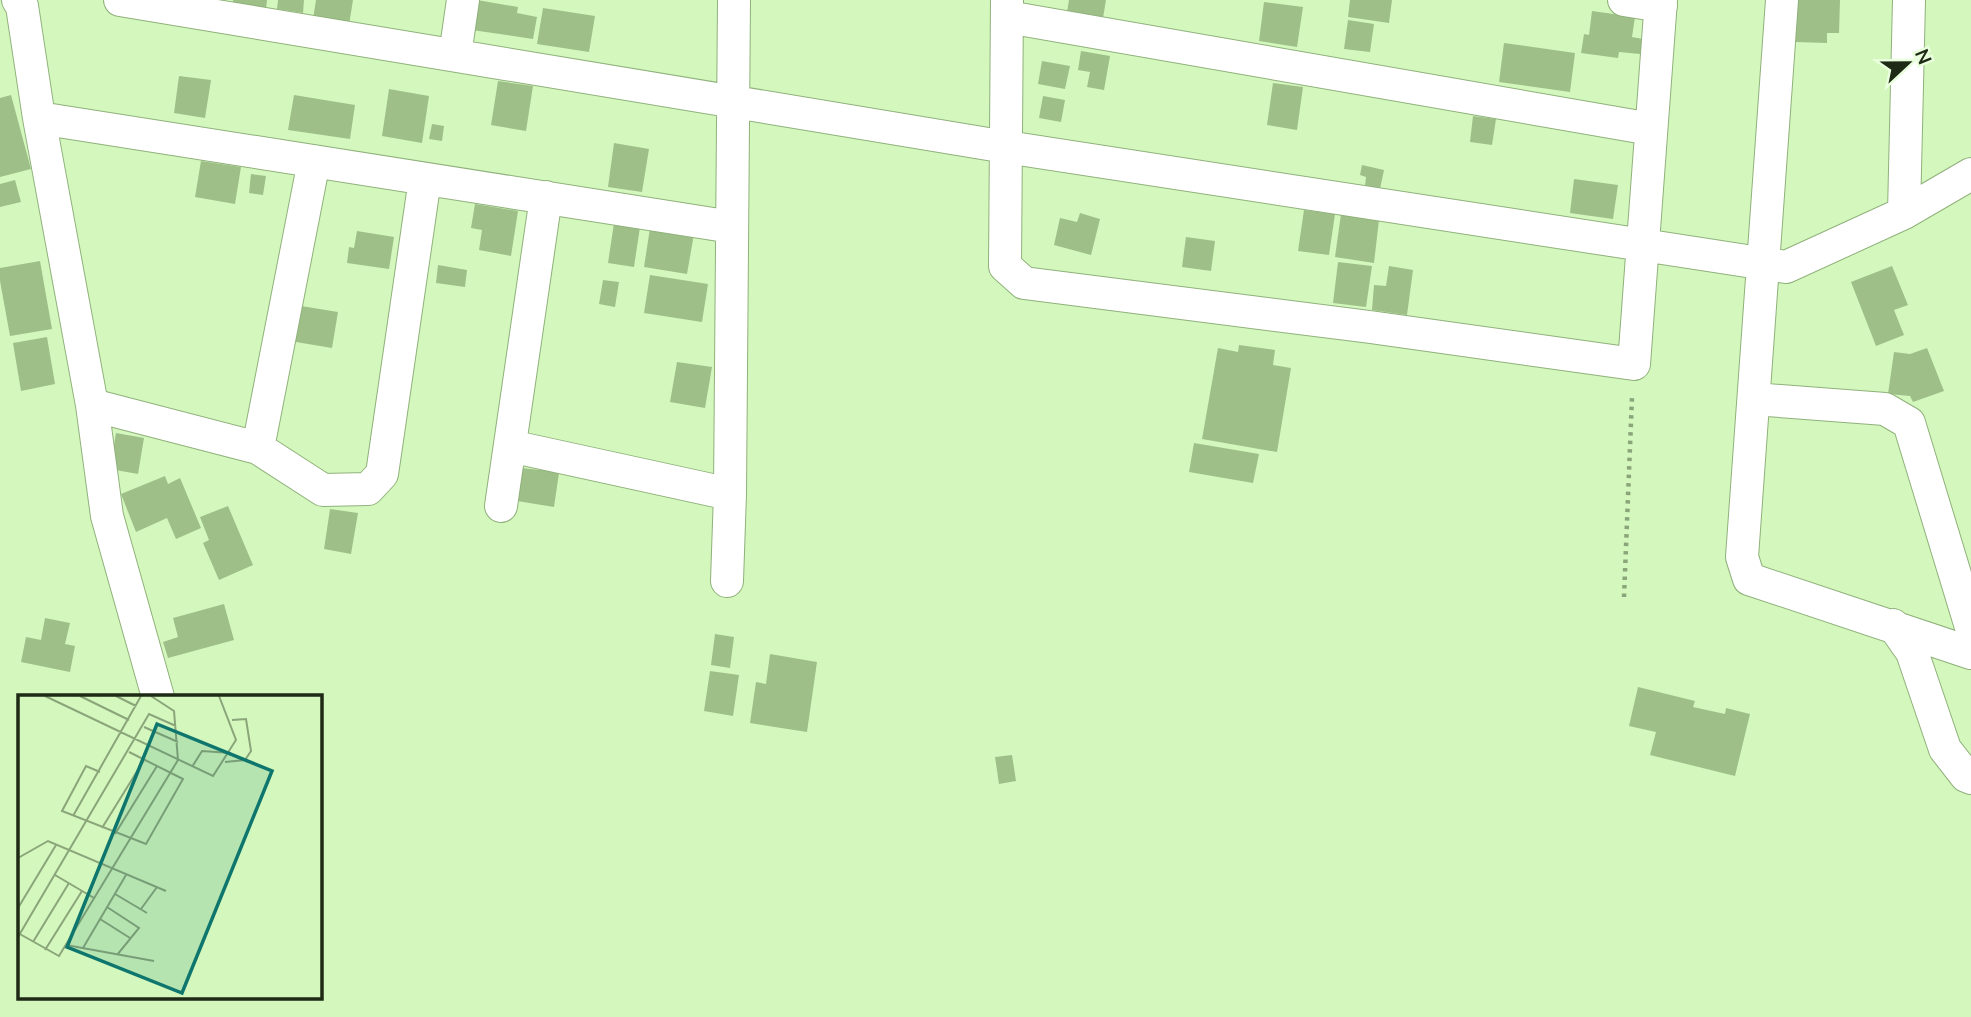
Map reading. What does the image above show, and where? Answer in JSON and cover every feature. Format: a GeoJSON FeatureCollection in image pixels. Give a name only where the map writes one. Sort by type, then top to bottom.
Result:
{"type":"FeatureCollection","features":[{"type":"Feature","properties":{"kind":"street"},"geometry":{"type":"LineString","coordinates":[[18,0],[22,6],[38,118],[92,405],[107,516],[157,695]]}},
{"type":"Feature","properties":{"kind":"street"},"geometry":{"type":"LineString","coordinates":[[121,0],[1006,148],[1763,265],[1786,267],[1904,213],[1971,174]]}},
{"type":"Feature","properties":{"kind":"street"},"geometry":{"type":"LineString","coordinates":[[455,55],[463,0]]}},
{"type":"Feature","properties":{"kind":"street"},"geometry":{"type":"LineString","coordinates":[[727,581],[734,0]]}},
{"type":"Feature","properties":{"kind":"street"},"geometry":{"type":"LineString","coordinates":[[1624,0],[1661,3],[1633,364],[1024,283],[1005,266],[1007,8],[1651,129]]}},
{"type":"Feature","properties":{"kind":"street"},"geometry":{"type":"LineString","coordinates":[[1782,0],[1742,557],[1749,579],[1971,653]]}},
{"type":"Feature","properties":{"kind":"street"},"geometry":{"type":"LineString","coordinates":[[1904,213],[1909,0]]}},
{"type":"Feature","properties":{"kind":"street"},"geometry":{"type":"LineString","coordinates":[[38,118],[732,226]]}},
{"type":"Feature","properties":{"kind":"street"},"geometry":{"type":"LineString","coordinates":[[258,448],[314,161]]}},
{"type":"Feature","properties":{"kind":"street"},"geometry":{"type":"LineString","coordinates":[[92,405],[258,448],[323,490],[368,489],[382,474],[425,179]]}},
{"type":"Feature","properties":{"kind":"street"},"geometry":{"type":"LineString","coordinates":[[501,506],[546,197]]}},
{"type":"Feature","properties":{"kind":"street"},"geometry":{"type":"LineString","coordinates":[[1754,399],[1885,409],[1909,423],[1971,627]]}},
{"type":"Feature","properties":{"kind":"street"},"geometry":{"type":"LineString","coordinates":[[510,446],[730,494]]}},
{"type":"Feature","properties":{"kind":"street"},"geometry":{"type":"LineString","coordinates":[[1893,625],[1913,652],[1945,749],[1966,776],[1971,778]]}},
{"type":"Feature","properties":{"kind":"path"},"geometry":{"type":"LineString","coordinates":[[1624,597],[1633,364]]}},
{"type":"Feature","properties":{"kind":"building"},"geometry":{"type":"Polygon","coordinates":[[[233,0],[267,0],[266,9],[233,3],[233,0]]]}},
{"type":"Feature","properties":{"kind":"building"},"geometry":{"type":"Polygon","coordinates":[[[278,0],[304,0],[303,13],[277,9],[278,0]]]}},
{"type":"Feature","properties":{"kind":"building"},"geometry":{"type":"Polygon","coordinates":[[[316,0],[353,0],[349,25],[313,19],[316,0]]]}},
{"type":"Feature","properties":{"kind":"building"},"geometry":{"type":"Polygon","coordinates":[[[477,0],[518,7],[517,13],[537,17],[533,39],[472,30],[477,0]]]}},
{"type":"Feature","properties":{"kind":"building"},"geometry":{"type":"Polygon","coordinates":[[[1069,0],[1106,0],[1103,18],[1067,12],[1069,0]]]}},
{"type":"Feature","properties":{"kind":"building"},"geometry":{"type":"Polygon","coordinates":[[[1350,0],[1392,0],[1389,23],[1348,17],[1350,0]]]}},
{"type":"Feature","properties":{"kind":"building"},"geometry":{"type":"Polygon","coordinates":[[[1796,0],[1840,0],[1839,33],[1827,33],[1827,43],[1795,42],[1796,0]]]}},
{"type":"Feature","properties":{"kind":"building"},"geometry":{"type":"Polygon","coordinates":[[[1264,2],[1303,7],[1297,47],[1259,41],[1264,2]]]}},
{"type":"Feature","properties":{"kind":"building"},"geometry":{"type":"Polygon","coordinates":[[[543,8],[595,16],[589,52],[537,44],[543,8]]]}},
{"type":"Feature","properties":{"kind":"building"},"geometry":{"type":"Polygon","coordinates":[[[1592,11],[1635,17],[1632,37],[1643,39],[1640,54],[1619,52],[1618,58],[1581,53],[1584,34],[1589,35],[1592,11]]]}},
{"type":"Feature","properties":{"kind":"building"},"geometry":{"type":"Polygon","coordinates":[[[1348,20],[1374,24],[1370,52],[1344,49],[1348,20]]]}},
{"type":"Feature","properties":{"kind":"building"},"geometry":{"type":"Polygon","coordinates":[[[1504,43],[1575,53],[1570,92],[1499,82],[1504,43]]]}},
{"type":"Feature","properties":{"kind":"building"},"geometry":{"type":"Polygon","coordinates":[[[1081,51],[1110,56],[1104,90],[1087,87],[1090,72],[1078,70],[1081,51]]]}},
{"type":"Feature","properties":{"kind":"building"},"geometry":{"type":"Polygon","coordinates":[[[1042,61],[1070,66],[1065,89],[1038,84],[1042,61]]]}},
{"type":"Feature","properties":{"kind":"building"},"geometry":{"type":"Polygon","coordinates":[[[179,76],[211,80],[205,118],[174,113],[179,76]]]}},
{"type":"Feature","properties":{"kind":"building"},"geometry":{"type":"Polygon","coordinates":[[[498,81],[533,86],[526,131],[491,125],[498,81]]]}},
{"type":"Feature","properties":{"kind":"building"},"geometry":{"type":"Polygon","coordinates":[[[1273,83],[1303,87],[1297,130],[1267,125],[1273,83]]]}},
{"type":"Feature","properties":{"kind":"building"},"geometry":{"type":"Polygon","coordinates":[[[389,89],[429,96],[422,143],[382,136],[389,89]]]}},
{"type":"Feature","properties":{"kind":"building"},"geometry":{"type":"Polygon","coordinates":[[[11,95],[31,169],[0,177],[0,98],[11,95]]]}},
{"type":"Feature","properties":{"kind":"building"},"geometry":{"type":"Polygon","coordinates":[[[294,95],[355,105],[350,139],[288,130],[294,95]]]}},
{"type":"Feature","properties":{"kind":"building"},"geometry":{"type":"Polygon","coordinates":[[[1043,96],[1065,100],[1061,122],[1039,118],[1043,96]]]}},
{"type":"Feature","properties":{"kind":"building"},"geometry":{"type":"Polygon","coordinates":[[[1473,116],[1496,119],[1492,145],[1470,142],[1473,116]]]}},
{"type":"Feature","properties":{"kind":"building"},"geometry":{"type":"Polygon","coordinates":[[[432,124],[444,126],[442,141],[429,139],[432,124]]]}},
{"type":"Feature","properties":{"kind":"building"},"geometry":{"type":"Polygon","coordinates":[[[614,143],[649,149],[642,192],[608,187],[614,143]]]}},
{"type":"Feature","properties":{"kind":"building"},"geometry":{"type":"Polygon","coordinates":[[[201,161],[241,167],[235,204],[195,197],[201,161]]]}},
{"type":"Feature","properties":{"kind":"building"},"geometry":{"type":"Polygon","coordinates":[[[1362,165],[1384,170],[1380,189],[1365,186],[1366,177],[1360,175],[1362,165]]]}},
{"type":"Feature","properties":{"kind":"building"},"geometry":{"type":"Polygon","coordinates":[[[251,174],[266,176],[263,195],[249,193],[251,174]]]}},
{"type":"Feature","properties":{"kind":"building"},"geometry":{"type":"Polygon","coordinates":[[[1574,179],[1618,185],[1613,219],[1570,213],[1574,179]]]}},
{"type":"Feature","properties":{"kind":"building"},"geometry":{"type":"Polygon","coordinates":[[[15,180],[21,202],[0,207],[0,184],[15,180]]]}},
{"type":"Feature","properties":{"kind":"building"},"geometry":{"type":"Polygon","coordinates":[[[475,204],[518,211],[511,256],[479,250],[482,230],[471,228],[475,204]]]}},
{"type":"Feature","properties":{"kind":"building"},"geometry":{"type":"Polygon","coordinates":[[[1304,210],[1335,214],[1329,255],[1298,251],[1304,210]]]}},
{"type":"Feature","properties":{"kind":"building"},"geometry":{"type":"Polygon","coordinates":[[[1080,213],[1100,219],[1091,255],[1054,245],[1060,218],[1077,222],[1080,213]]]}},
{"type":"Feature","properties":{"kind":"building"},"geometry":{"type":"Polygon","coordinates":[[[1341,214],[1379,220],[1374,263],[1335,257],[1341,214]]]}},
{"type":"Feature","properties":{"kind":"building"},"geometry":{"type":"Polygon","coordinates":[[[614,223],[640,227],[634,267],[608,263],[614,223]]]}},
{"type":"Feature","properties":{"kind":"building"},"geometry":{"type":"Polygon","coordinates":[[[650,228],[694,234],[687,274],[644,267],[650,228]]]}},
{"type":"Feature","properties":{"kind":"building"},"geometry":{"type":"Polygon","coordinates":[[[357,231],[394,237],[389,269],[347,263],[349,247],[354,248],[357,231]]]}},
{"type":"Feature","properties":{"kind":"building"},"geometry":{"type":"Polygon","coordinates":[[[1186,237],[1215,241],[1211,271],[1182,267],[1186,237]]]}},
{"type":"Feature","properties":{"kind":"building"},"geometry":{"type":"Polygon","coordinates":[[[40,261],[52,329],[10,336],[0,268],[40,261]]]}},
{"type":"Feature","properties":{"kind":"building"},"geometry":{"type":"Polygon","coordinates":[[[1338,262],[1372,266],[1366,307],[1333,303],[1338,262]]]}},
{"type":"Feature","properties":{"kind":"building"},"geometry":{"type":"Polygon","coordinates":[[[438,265],[467,270],[465,287],[436,283],[438,265]]]}},
{"type":"Feature","properties":{"kind":"building"},"geometry":{"type":"Polygon","coordinates":[[[1389,266],[1413,270],[1407,315],[1372,310],[1374,285],[1386,286],[1389,266]]]}},
{"type":"Feature","properties":{"kind":"building"},"geometry":{"type":"Polygon","coordinates":[[[1892,266],[1908,305],[1894,310],[1904,335],[1876,346],[1851,282],[1892,266]]]}},
{"type":"Feature","properties":{"kind":"building"},"geometry":{"type":"Polygon","coordinates":[[[650,275],[708,284],[702,322],[644,313],[650,275]]]}},
{"type":"Feature","properties":{"kind":"building"},"geometry":{"type":"Polygon","coordinates":[[[603,280],[619,282],[615,307],[599,304],[603,280]]]}},
{"type":"Feature","properties":{"kind":"building"},"geometry":{"type":"Polygon","coordinates":[[[295,305],[338,312],[332,348],[290,341],[295,305]]]}},
{"type":"Feature","properties":{"kind":"building"},"geometry":{"type":"Polygon","coordinates":[[[47,337],[55,384],[21,391],[13,343],[47,337]]]}},
{"type":"Feature","properties":{"kind":"building"},"geometry":{"type":"Polygon","coordinates":[[[1239,345],[1275,350],[1273,365],[1291,368],[1277,452],[1202,439],[1218,348],[1238,352],[1239,345]]]}},
{"type":"Feature","properties":{"kind":"building"},"geometry":{"type":"Polygon","coordinates":[[[1927,348],[1944,391],[1913,402],[1910,396],[1888,394],[1894,352],[1910,354],[1927,348]]]}},
{"type":"Feature","properties":{"kind":"building"},"geometry":{"type":"Polygon","coordinates":[[[677,362],[712,367],[705,408],[670,402],[677,362]]]}},
{"type":"Feature","properties":{"kind":"building"},"geometry":{"type":"Polygon","coordinates":[[[116,433],[144,438],[138,474],[110,469],[116,433]]]}},
{"type":"Feature","properties":{"kind":"building"},"geometry":{"type":"Polygon","coordinates":[[[1194,443],[1259,454],[1253,483],[1189,472],[1194,443]]]}},
{"type":"Feature","properties":{"kind":"building"},"geometry":{"type":"Polygon","coordinates":[[[541,463],[560,466],[554,507],[517,501],[522,468],[540,470],[541,463]]]}},
{"type":"Feature","properties":{"kind":"building"},"geometry":{"type":"Polygon","coordinates":[[[165,476],[168,484],[180,478],[201,528],[176,539],[167,518],[136,532],[121,494],[165,476]]]}},
{"type":"Feature","properties":{"kind":"building"},"geometry":{"type":"Polygon","coordinates":[[[228,506],[253,565],[219,580],[203,543],[209,540],[200,517],[228,506]]]}},
{"type":"Feature","properties":{"kind":"building"},"geometry":{"type":"Polygon","coordinates":[[[330,509],[358,513],[351,554],[324,549],[330,509]]]}},
{"type":"Feature","properties":{"kind":"building"},"geometry":{"type":"Polygon","coordinates":[[[224,604],[234,640],[168,658],[163,642],[178,637],[173,618],[224,604]]]}},
{"type":"Feature","properties":{"kind":"building"},"geometry":{"type":"Polygon","coordinates":[[[45,618],[70,623],[65,644],[75,646],[70,672],[21,662],[26,637],[41,640],[45,618]]]}},
{"type":"Feature","properties":{"kind":"building"},"geometry":{"type":"Polygon","coordinates":[[[715,634],[734,637],[730,668],[711,665],[715,634]]]}},
{"type":"Feature","properties":{"kind":"building"},"geometry":{"type":"Polygon","coordinates":[[[770,654],[817,662],[807,732],[750,723],[756,682],[766,684],[770,654]]]}},
{"type":"Feature","properties":{"kind":"building"},"geometry":{"type":"Polygon","coordinates":[[[710,671],[739,675],[733,716],[704,711],[710,671]]]}},
{"type":"Feature","properties":{"kind":"building"},"geometry":{"type":"Polygon","coordinates":[[[1638,687],[1695,701],[1693,707],[1725,714],[1726,708],[1750,714],[1735,776],[1650,755],[1656,732],[1629,726],[1638,687]]]}},
{"type":"Feature","properties":{"kind":"building"},"geometry":{"type":"Polygon","coordinates":[[[1012,755],[1016,781],[999,784],[995,757],[1012,755]]]}}]}
